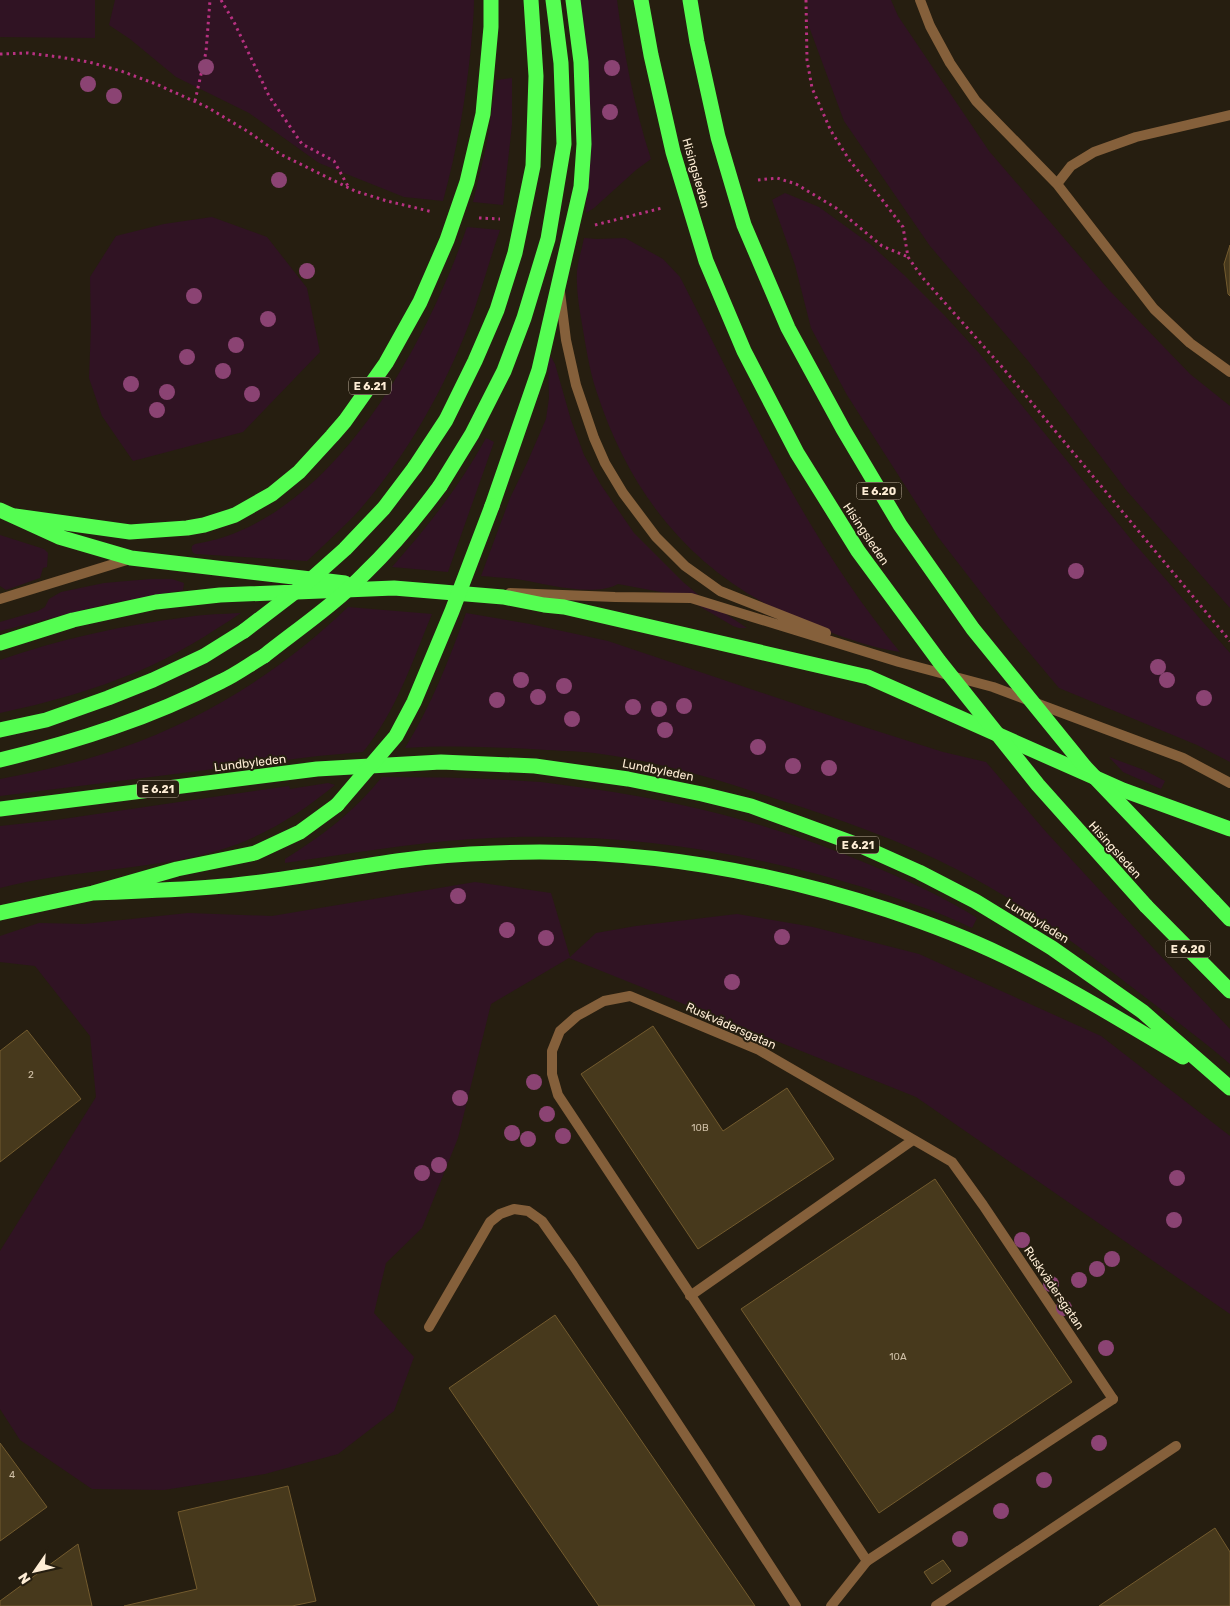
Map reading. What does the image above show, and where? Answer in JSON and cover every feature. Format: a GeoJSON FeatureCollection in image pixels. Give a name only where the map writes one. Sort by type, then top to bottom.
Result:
{"type":"FeatureCollection","features":[{"type":"Feature","properties":{"kind":"highway","name":"E 6.21"},"geometry":{"type":"LineString","coordinates":[[15,516],[130,532],[204,525],[235,515],[264,500],[288,481],[326,444],[345,421],[386,363],[420,302],[447,240],[467,182],[483,114],[491,27],[490,0]]}},
{"type":"Feature","properties":{"kind":"highway"},"geometry":{"type":"LineString","coordinates":[[0,730],[46,720],[135,687],[204,656],[244,631],[308,582],[345,549],[384,508],[415,468],[446,420],[475,361],[497,310],[515,253],[533,166],[536,76],[531,0]]}},
{"type":"Feature","properties":{"kind":"highway"},"geometry":{"type":"LineString","coordinates":[[0,760],[52,747],[117,727],[171,705],[224,680],[264,656],[365,574],[409,527],[440,486],[472,434],[504,372],[524,318],[548,238],[564,144],[561,64],[553,0]]}},
{"type":"Feature","properties":{"kind":"highway"},"geometry":{"type":"LineString","coordinates":[[0,913],[93,893],[177,869],[255,853],[300,832],[337,805],[396,736],[414,702],[452,611],[492,506],[539,370],[581,187],[584,144],[581,62],[573,0]]}},
{"type":"Feature","properties":{"kind":"highway","name":"Hisingsleden"},"geometry":{"type":"LineString","coordinates":[[641,0],[651,55],[673,152],[706,261],[744,351],[797,453],[858,551],[938,661],[1038,785],[1146,906],[1230,991]]}},
{"type":"Feature","properties":{"kind":"highway","name":"E 6.20"},"geometry":{"type":"LineString","coordinates":[[690,0],[718,138],[744,225],[788,328],[843,429],[900,525],[972,628],[1085,767],[1230,919]]}},
{"type":"Feature","properties":{"kind":"highway"},"geometry":{"type":"LineString","coordinates":[[0,510],[59,537],[131,558],[394,588],[503,597],[564,607],[868,678],[1123,790],[1230,829]]}},
{"type":"Feature","properties":{"kind":"highway"},"geometry":{"type":"LineString","coordinates":[[0,643],[73,620],[156,602],[220,595],[394,588]]}},
{"type":"Feature","properties":{"kind":"highway","name":"Lundbyleden"},"geometry":{"type":"LineString","coordinates":[[0,809],[317,769],[441,762],[535,766],[628,779],[702,794],[751,806],[861,846],[919,872],[975,901],[1052,948],[1143,1012],[1230,1088]]}},
{"type":"Feature","properties":{"kind":"highway"},"geometry":{"type":"LineString","coordinates":[[93,893],[225,886],[408,859],[496,853],[558,852],[704,865],[779,879],[851,898],[917,920],[974,943],[1004,956],[1096,1005],[1215,1076]]}},
{"type":"Feature","properties":{"kind":"street"},"geometry":{"type":"LineString","coordinates":[[920,0],[930,26],[950,64],[976,101],[1057,184],[1154,309],[1190,342],[1230,372]]}},
{"type":"Feature","properties":{"kind":"street"},"geometry":{"type":"LineString","coordinates":[[1057,184],[1071,166],[1094,152],[1136,137],[1230,115]]}},
{"type":"Feature","properties":{"kind":"street"},"geometry":{"type":"LineString","coordinates":[[559,283],[566,340],[576,385],[594,438],[623,493],[656,537],[685,566],[720,591],[899,662]]}},
{"type":"Feature","properties":{"kind":"street"},"geometry":{"type":"LineString","coordinates":[[0,599],[131,558]]}},
{"type":"Feature","properties":{"kind":"street"},"geometry":{"type":"LineString","coordinates":[[394,588],[615,597],[691,598],[1020,697],[1183,758],[1230,783]]}},
{"type":"Feature","properties":{"kind":"street","name":"Ruskvädersgatan"},"geometry":{"type":"LineString","coordinates":[[831,1606],[867,1561],[1113,1399],[952,1162],[759,1050],[630,996],[604,1001],[577,1016],[560,1031],[552,1051],[552,1074],[558,1095],[867,1561]]}},
{"type":"Feature","properties":{"kind":"street"},"geometry":{"type":"LineString","coordinates":[[690,1296],[913,1140]]}},
{"type":"Feature","properties":{"kind":"street"},"geometry":{"type":"LineString","coordinates":[[429,1327],[490,1222],[500,1214],[514,1209],[528,1211],[542,1221],[703,1462],[796,1606]]}},
{"type":"Feature","properties":{"kind":"street"},"geometry":{"type":"LineString","coordinates":[[936,1606],[1176,1446]]}},
{"type":"Feature","properties":{"kind":"path"},"geometry":{"type":"LineString","coordinates":[[194,101],[206,52],[210,0]]}},
{"type":"Feature","properties":{"kind":"path"},"geometry":{"type":"LineString","coordinates":[[221,0],[234,22],[269,96],[302,144],[334,161],[349,188]]}},
{"type":"Feature","properties":{"kind":"path"},"geometry":{"type":"LineString","coordinates":[[806,0],[807,60],[812,88],[831,131],[850,161],[903,227],[908,257],[922,278],[1002,367],[1230,641]]}},
{"type":"Feature","properties":{"kind":"path"},"geometry":{"type":"LineString","coordinates":[[0,54],[28,53],[90,62],[148,81],[207,107],[280,154],[349,188],[387,201],[439,213]]}},
{"type":"Feature","properties":{"kind":"path"},"geometry":{"type":"LineString","coordinates":[[758,180],[777,178],[796,184],[836,208],[882,246],[908,257]]}},
{"type":"Feature","properties":{"kind":"path"},"geometry":{"type":"LineString","coordinates":[[594,225],[662,208]]}},
{"type":"Feature","properties":{"kind":"path"},"geometry":{"type":"LineString","coordinates":[[472,217],[501,219]]}},
{"type":"Feature","properties":{"kind":"shaded area"},"geometry":{"type":"Polygon","coordinates":[[[0,0],[95,0],[95,38],[0,37],[0,0]]]}},
{"type":"Feature","properties":{"kind":"shaded area"},"geometry":{"type":"Polygon","coordinates":[[[115,0],[474,0],[464,104],[453,163],[443,201],[404,197],[319,163],[249,113],[176,77],[130,39],[109,25],[115,0]]]}},
{"type":"Feature","properties":{"kind":"shaded area"},"geometry":{"type":"Polygon","coordinates":[[[580,0],[617,0],[630,80],[651,159],[586,213],[587,137],[580,0]]]}},
{"type":"Feature","properties":{"kind":"shaded area"},"geometry":{"type":"Polygon","coordinates":[[[808,0],[891,0],[898,16],[989,151],[1107,288],[1190,374],[1230,406],[1230,608],[1127,491],[1029,362],[930,246],[844,121],[808,24],[808,0]]]}},
{"type":"Feature","properties":{"kind":"shaded area"},"geometry":{"type":"Polygon","coordinates":[[[512,78],[512,125],[503,205],[473,202],[487,143],[496,80],[512,78]]]}},
{"type":"Feature","properties":{"kind":"shaded area"},"geometry":{"type":"Polygon","coordinates":[[[785,193],[819,207],[870,244],[945,316],[979,353],[1134,543],[1230,653],[1230,762],[1197,745],[1059,688],[1007,626],[938,537],[847,395],[811,328],[795,265],[772,200],[785,193]]]}},
{"type":"Feature","properties":{"kind":"shaded area"},"geometry":{"type":"Polygon","coordinates":[[[212,217],[267,237],[307,288],[320,352],[243,432],[133,461],[102,416],[89,378],[90,277],[116,236],[164,224],[212,217]]]}},
{"type":"Feature","properties":{"kind":"shaded area"},"geometry":{"type":"Polygon","coordinates":[[[467,227],[500,230],[473,312],[459,349],[434,400],[405,450],[372,496],[307,561],[195,554],[192,551],[192,546],[195,544],[244,529],[290,502],[330,465],[367,422],[399,373],[426,323],[449,274],[467,227]]]}},
{"type":"Feature","properties":{"kind":"shaded area"},"geometry":{"type":"Polygon","coordinates":[[[584,238],[625,238],[663,259],[680,277],[754,423],[807,518],[867,609],[900,652],[861,643],[824,630],[782,612],[744,591],[710,567],[680,538],[654,507],[631,471],[612,432],[591,374],[577,284],[578,267],[584,238]]]}},
{"type":"Feature","properties":{"kind":"shaded area"},"geometry":{"type":"Polygon","coordinates":[[[551,357],[555,364],[571,420],[584,455],[601,485],[634,533],[683,582],[702,598],[747,628],[733,626],[689,600],[666,593],[618,584],[608,588],[582,590],[516,579],[481,576],[510,498],[546,419],[549,398],[548,360],[551,357]]]}},
{"type":"Feature","properties":{"kind":"shaded area"},"geometry":{"type":"Polygon","coordinates":[[[486,438],[494,442],[448,572],[392,567],[443,505],[486,438]]]}},
{"type":"Feature","properties":{"kind":"shaded area"},"geometry":{"type":"Polygon","coordinates":[[[0,535],[44,549],[48,553],[47,567],[43,568],[40,578],[6,590],[0,586],[0,535]]]}},
{"type":"Feature","properties":{"kind":"shaded area"},"geometry":{"type":"Polygon","coordinates":[[[172,579],[184,583],[183,590],[107,604],[0,631],[0,622],[38,611],[45,607],[49,599],[61,592],[104,583],[172,579]]]}},
{"type":"Feature","properties":{"kind":"shaded area"},"geometry":{"type":"Polygon","coordinates":[[[348,607],[432,614],[394,703],[375,737],[363,752],[0,796],[0,779],[61,766],[106,753],[152,736],[213,707],[242,690],[297,651],[348,607]]]}},
{"type":"Feature","properties":{"kind":"shaded area"},"geometry":{"type":"Polygon","coordinates":[[[241,613],[179,652],[139,671],[70,695],[0,713],[0,660],[69,639],[116,629],[194,616],[241,613]]]}},
{"type":"Feature","properties":{"kind":"shaded area"},"geometry":{"type":"Polygon","coordinates":[[[466,613],[530,624],[608,641],[858,725],[943,752],[986,762],[1047,833],[1230,1029],[1230,1064],[1095,959],[1006,897],[960,871],[868,830],[821,813],[709,778],[623,757],[587,752],[511,748],[405,748],[439,682],[466,613]]]}},
{"type":"Feature","properties":{"kind":"shaded area"},"geometry":{"type":"Polygon","coordinates":[[[1109,757],[1144,770],[1165,781],[1161,789],[1123,772],[1109,757]]]}},
{"type":"Feature","properties":{"kind":"shaded area"},"geometry":{"type":"Polygon","coordinates":[[[382,777],[462,778],[541,782],[665,801],[700,809],[770,828],[839,852],[926,890],[977,918],[972,928],[906,901],[818,874],[721,853],[622,840],[573,837],[473,839],[402,846],[285,863],[285,859],[325,832],[349,812],[382,777]]]}},
{"type":"Feature","properties":{"kind":"shaded area"},"geometry":{"type":"Polygon","coordinates":[[[328,783],[335,785],[309,805],[281,823],[236,845],[193,857],[166,862],[55,877],[0,888],[0,826],[56,820],[289,786],[290,789],[328,783]]]}},
{"type":"Feature","properties":{"kind":"shaded area"},"geometry":{"type":"Polygon","coordinates":[[[475,882],[551,893],[570,957],[596,933],[636,926],[737,914],[813,927],[919,954],[1101,1036],[1230,1136],[1230,1314],[916,1097],[569,958],[491,1004],[458,1138],[422,1228],[386,1263],[374,1313],[414,1357],[394,1411],[338,1454],[265,1474],[164,1490],[92,1489],[20,1440],[0,1409],[0,1251],[96,1097],[90,1036],[35,966],[0,962],[0,936],[39,923],[84,924],[188,913],[272,916],[475,882]]]}},
{"type":"Feature","properties":{"kind":"building"},"geometry":{"type":"Polygon","coordinates":[[[1230,245],[1230,296],[1228,294],[1224,264],[1230,245]]]}},
{"type":"Feature","properties":{"kind":"building"},"geometry":{"type":"Polygon","coordinates":[[[653,1026],[723,1131],[787,1088],[834,1159],[698,1249],[581,1074],[653,1026]]]}},
{"type":"Feature","properties":{"kind":"building"},"geometry":{"type":"Polygon","coordinates":[[[27,1030],[81,1099],[0,1162],[0,1051],[27,1030]]]}},
{"type":"Feature","properties":{"kind":"building"},"geometry":{"type":"Polygon","coordinates":[[[935,1179],[1072,1382],[879,1513],[741,1309],[935,1179]]]}},
{"type":"Feature","properties":{"kind":"building"},"geometry":{"type":"Polygon","coordinates":[[[555,1315],[755,1606],[599,1606],[449,1388],[555,1315]]]}},
{"type":"Feature","properties":{"kind":"building"},"geometry":{"type":"Polygon","coordinates":[[[0,1443],[47,1507],[0,1541],[0,1443]]]}},
{"type":"Feature","properties":{"kind":"building"},"geometry":{"type":"Polygon","coordinates":[[[288,1486],[316,1601],[292,1606],[124,1606],[197,1589],[178,1512],[288,1486]]]}},
{"type":"Feature","properties":{"kind":"building"},"geometry":{"type":"Polygon","coordinates":[[[1215,1528],[1230,1552],[1230,1606],[1099,1606],[1215,1528]]]}},
{"type":"Feature","properties":{"kind":"building"},"geometry":{"type":"Polygon","coordinates":[[[78,1544],[92,1606],[0,1606],[0,1601],[78,1544]]]}},
{"type":"Feature","properties":{"kind":"building"},"geometry":{"type":"Polygon","coordinates":[[[943,1560],[951,1571],[932,1584],[924,1572],[943,1560]]]}}]}
